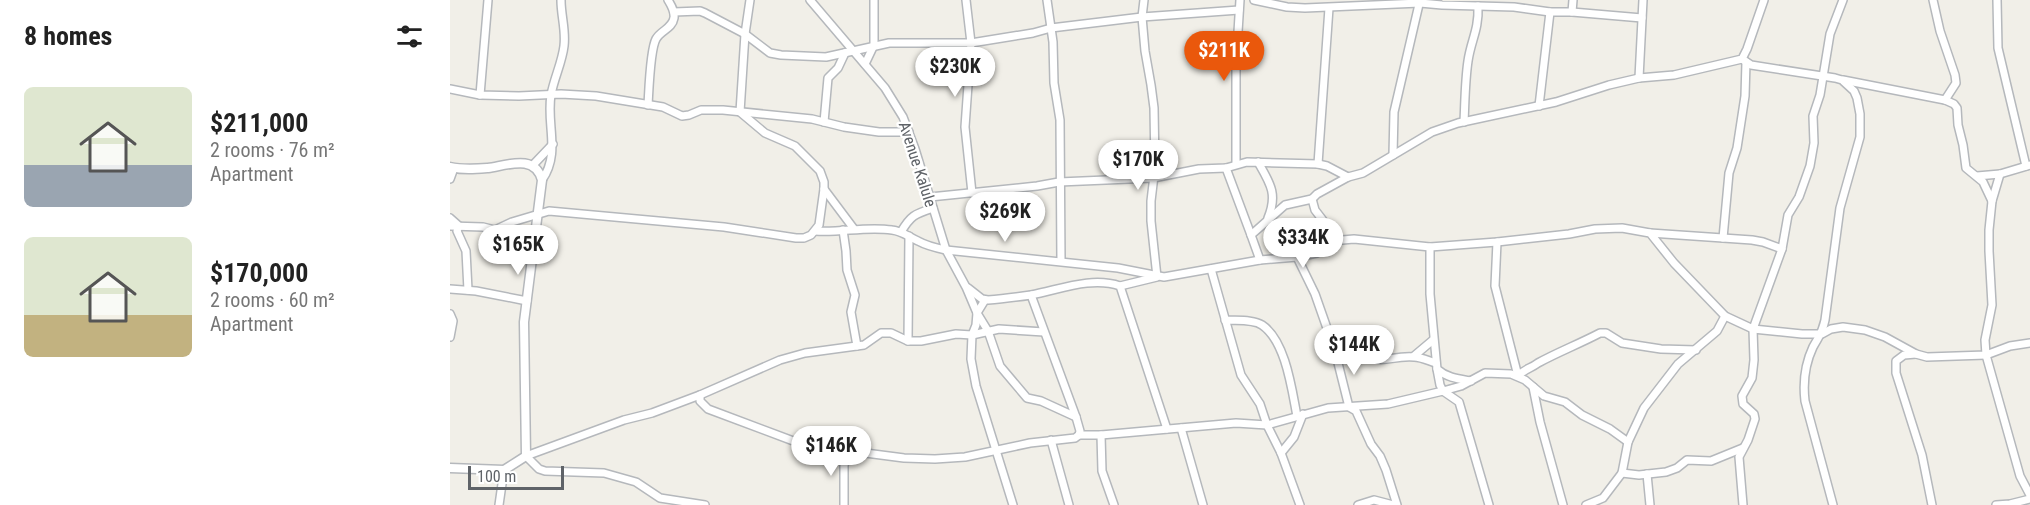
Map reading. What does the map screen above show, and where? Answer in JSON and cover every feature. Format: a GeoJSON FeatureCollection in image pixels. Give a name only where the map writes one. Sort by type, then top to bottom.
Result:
{"type":"FeatureCollection","features":[{"type":"Feature","properties":{"kind":"street"},"geometry":{"type":"LineString","coordinates":[[480,95],[488,0]]}},
{"type":"Feature","properties":{"kind":"street"},"geometry":{"type":"LineString","coordinates":[[561,0],[566,28],[565,44],[551,95],[550,118],[553,144],[549,166],[542,180],[536,216],[524,338],[526,456],[539,469],[545,471],[604,473],[636,482],[660,498],[705,505]]}},
{"type":"Feature","properties":{"kind":"street"},"geometry":{"type":"LineString","coordinates":[[648,105],[654,43],[661,32],[670,27],[674,19],[674,12],[668,0]]}},
{"type":"Feature","properties":{"kind":"street"},"geometry":{"type":"LineString","coordinates":[[740,112],[745,34],[750,0]]}},
{"type":"Feature","properties":{"kind":"street","name":"Avenue Kalule"},"geometry":{"type":"LineString","coordinates":[[810,0],[854,50],[897,105],[909,132],[946,250],[988,331],[1000,366],[1027,398],[1041,401],[1076,417]]}},
{"type":"Feature","properties":{"kind":"street"},"geometry":{"type":"LineString","coordinates":[[865,64],[874,45],[874,0]]}},
{"type":"Feature","properties":{"kind":"street"},"geometry":{"type":"LineString","coordinates":[[966,0],[971,43],[965,127],[972,193]]}},
{"type":"Feature","properties":{"kind":"street"},"geometry":{"type":"LineString","coordinates":[[1047,0],[1054,83],[1060,120],[1060,261]]}},
{"type":"Feature","properties":{"kind":"street"},"geometry":{"type":"LineString","coordinates":[[1144,0],[1142,17],[1145,51],[1154,108],[1155,167],[1151,221],[1157,277]]}},
{"type":"Feature","properties":{"kind":"street"},"geometry":{"type":"LineString","coordinates":[[1236,164],[1236,64],[1240,0]]}},
{"type":"Feature","properties":{"kind":"street"},"geometry":{"type":"LineString","coordinates":[[1254,0],[1287,7],[1420,1],[1442,5],[1478,6],[1514,3],[1550,12],[1642,18]]}},
{"type":"Feature","properties":{"kind":"street"},"geometry":{"type":"LineString","coordinates":[[1572,12],[1574,0]]}},
{"type":"Feature","properties":{"kind":"street"},"geometry":{"type":"LineString","coordinates":[[1639,78],[1643,0]]}},
{"type":"Feature","properties":{"kind":"street"},"geometry":{"type":"LineString","coordinates":[[1723,238],[1729,173],[1737,148],[1745,96],[1744,60],[1764,0]]}},
{"type":"Feature","properties":{"kind":"street"},"geometry":{"type":"LineString","coordinates":[[1743,505],[1739,457],[1755,419],[1754,414],[1743,404],[1742,396],[1752,378],[1753,329],[1782,249],[1788,215],[1799,197],[1810,166],[1814,143],[1813,116],[1820,95],[1830,34],[1842,0]]}},
{"type":"Feature","properties":{"kind":"street"},"geometry":{"type":"LineString","coordinates":[[1933,0],[1956,83],[1945,100]]}},
{"type":"Feature","properties":{"kind":"street"},"geometry":{"type":"LineString","coordinates":[[1977,176],[2000,174],[2028,166],[1998,48],[1997,0]]}},
{"type":"Feature","properties":{"kind":"street"},"geometry":{"type":"LineString","coordinates":[[1393,155],[1394,112],[1420,1]]}},
{"type":"Feature","properties":{"kind":"street"},"geometry":{"type":"LineString","coordinates":[[1318,164],[1332,5]]}},
{"type":"Feature","properties":{"kind":"street"},"geometry":{"type":"LineString","coordinates":[[1464,122],[1468,58],[1475,37],[1478,6]]}},
{"type":"Feature","properties":{"kind":"street"},"geometry":{"type":"LineString","coordinates":[[674,12],[700,12],[745,34],[775,54],[826,57],[874,45],[906,42],[971,43],[1014,37],[1051,28],[1142,17],[1239,10]]}},
{"type":"Feature","properties":{"kind":"street"},"geometry":{"type":"LineString","coordinates":[[1539,106],[1550,12]]}},
{"type":"Feature","properties":{"kind":"street"},"geometry":{"type":"LineString","coordinates":[[824,122],[828,78],[838,68],[845,53]]}},
{"type":"Feature","properties":{"kind":"street"},"geometry":{"type":"LineString","coordinates":[[1251,235],[1284,205],[1312,199],[1348,177],[1363,173],[1432,132],[1464,122],[1539,106],[1639,78],[1674,75],[1744,60],[1764,68],[1822,76],[1945,100],[1954,104],[1958,108],[1958,124],[1966,168],[1983,182],[1992,201]]}},
{"type":"Feature","properties":{"kind":"street"},"geometry":{"type":"LineString","coordinates":[[1833,505],[1804,401],[1803,384],[1812,348],[1822,334],[1840,208],[1860,137],[1857,98],[1854,91],[1842,80]]}},
{"type":"Feature","properties":{"kind":"street"},"geometry":{"type":"LineString","coordinates":[[450,88],[480,95],[605,97],[663,107],[682,116],[701,110],[740,112],[779,115],[879,132],[909,132]]}},
{"type":"Feature","properties":{"kind":"street"},"geometry":{"type":"LineString","coordinates":[[740,112],[765,133],[795,146],[817,166],[822,176],[824,189],[821,202],[822,216],[815,231]]}},
{"type":"Feature","properties":{"kind":"street"},"geometry":{"type":"LineString","coordinates":[[533,165],[553,144]]}},
{"type":"Feature","properties":{"kind":"street"},"geometry":{"type":"LineString","coordinates":[[930,197],[1059,182],[1153,178],[1199,169],[1226,168],[1236,164],[1258,162],[1318,164],[1348,177]]}},
{"type":"Feature","properties":{"kind":"street"},"geometry":{"type":"LineString","coordinates":[[1258,162],[1269,182],[1274,201],[1268,220]]}},
{"type":"Feature","properties":{"kind":"street"},"geometry":{"type":"LineString","coordinates":[[450,179],[452,167],[488,168],[515,163],[533,165],[542,180]]}},
{"type":"Feature","properties":{"kind":"street"},"geometry":{"type":"LineString","coordinates":[[1226,168],[1260,260]]}},
{"type":"Feature","properties":{"kind":"street"},"geometry":{"type":"LineString","coordinates":[[1996,505],[2010,504],[2030,497],[2020,476],[1986,355],[1987,325],[1992,305],[1989,251],[1992,201],[2000,174]]}},
{"type":"Feature","properties":{"kind":"street"},"geometry":{"type":"LineString","coordinates":[[824,189],[854,229]]}},
{"type":"Feature","properties":{"kind":"street"},"geometry":{"type":"LineString","coordinates":[[1312,199],[1315,210],[1325,223],[1331,241]]}},
{"type":"Feature","properties":{"kind":"street"},"geometry":{"type":"LineString","coordinates":[[1274,201],[1284,205]]}},
{"type":"Feature","properties":{"kind":"street"},"geometry":{"type":"LineString","coordinates":[[538,203],[549,211]]}},
{"type":"Feature","properties":{"kind":"street"},"geometry":{"type":"LineString","coordinates":[[908,341],[905,234],[909,218],[933,208]]}},
{"type":"Feature","properties":{"kind":"street"},"geometry":{"type":"LineString","coordinates":[[450,226],[495,230],[512,222],[549,211],[724,227],[796,238],[804,238],[815,231],[891,230],[929,246],[946,250],[1118,268],[1157,277]]}},
{"type":"Feature","properties":{"kind":"street"},"geometry":{"type":"LineString","coordinates":[[450,218],[459,226]]}},
{"type":"Feature","properties":{"kind":"street"},"geometry":{"type":"LineString","coordinates":[[459,226],[457,231],[466,251],[468,290]]}},
{"type":"Feature","properties":{"kind":"street"},"geometry":{"type":"LineString","coordinates":[[966,287],[985,300],[1031,295],[1076,285],[1120,286],[1157,277],[1317,253],[1331,241],[1353,239],[1430,247],[1622,228],[1650,233],[1763,242],[1782,249]]}},
{"type":"Feature","properties":{"kind":"street"},"geometry":{"type":"LineString","coordinates":[[843,230],[847,270],[855,295],[851,312],[857,346]]}},
{"type":"Feature","properties":{"kind":"street"},"geometry":{"type":"LineString","coordinates":[[1650,233],[1674,263],[1725,316],[1753,329],[1802,334],[1822,334],[1831,329],[1843,327],[1865,330],[1927,357],[1986,355],[2010,346],[2030,343]]}},
{"type":"Feature","properties":{"kind":"street"},"geometry":{"type":"LineString","coordinates":[[1497,242],[1495,286],[1518,376]]}},
{"type":"Feature","properties":{"kind":"street"},"geometry":{"type":"LineString","coordinates":[[1430,247],[1433,340],[1440,385],[1443,391],[1455,398],[1462,411],[1489,505]]}},
{"type":"Feature","properties":{"kind":"street"},"geometry":{"type":"LineString","coordinates":[[1297,257],[1315,294],[1335,351],[1349,407],[1356,411],[1371,444],[1380,456],[1395,505]]}},
{"type":"Feature","properties":{"kind":"street"},"geometry":{"type":"LineString","coordinates":[[1211,269],[1241,375],[1260,404],[1300,505]]}},
{"type":"Feature","properties":{"kind":"street"},"geometry":{"type":"LineString","coordinates":[[1120,286],[1167,429]]}},
{"type":"Feature","properties":{"kind":"street"},"geometry":{"type":"LineString","coordinates":[[450,289],[527,301]]}},
{"type":"Feature","properties":{"kind":"street"},"geometry":{"type":"LineString","coordinates":[[1031,295],[1076,417],[1079,435]]}},
{"type":"Feature","properties":{"kind":"street"},"geometry":{"type":"LineString","coordinates":[[985,300],[977,313],[972,335],[971,359],[976,386],[1013,505]]}},
{"type":"Feature","properties":{"kind":"street"},"geometry":{"type":"LineString","coordinates":[[450,314],[453,321],[450,337]]}},
{"type":"Feature","properties":{"kind":"street"},"geometry":{"type":"LineString","coordinates":[[1586,505],[1603,498],[1622,473],[1628,442],[1644,408],[1678,364],[1717,331],[1725,316]]}},
{"type":"Feature","properties":{"kind":"street"},"geometry":{"type":"LineString","coordinates":[[1225,320],[1252,321],[1262,325],[1276,342],[1288,372],[1300,415],[1294,437],[1281,453]]}},
{"type":"Feature","properties":{"kind":"street"},"geometry":{"type":"LineString","coordinates":[[450,468],[504,470],[526,456],[700,395],[780,360],[805,353],[864,345],[881,333],[891,333],[908,341],[956,333],[972,335],[1006,329],[1044,332]]}},
{"type":"Feature","properties":{"kind":"street"},"geometry":{"type":"LineString","coordinates":[[1518,376],[1525,369],[1538,364],[1545,358],[1600,333],[1606,333],[1622,343],[1661,349],[1696,350]]}},
{"type":"Feature","properties":{"kind":"street"},"geometry":{"type":"LineString","coordinates":[[1414,357],[1433,340]]}},
{"type":"Feature","properties":{"kind":"street"},"geometry":{"type":"LineString","coordinates":[[1335,351],[1356,347],[1362,354],[1380,360],[1414,357],[1437,366],[1443,374],[1472,381]]}},
{"type":"Feature","properties":{"kind":"street"},"geometry":{"type":"LineString","coordinates":[[1916,354],[1904,356],[1896,362],[1896,373],[1922,455],[1932,505]]}},
{"type":"Feature","properties":{"kind":"street"},"geometry":{"type":"LineString","coordinates":[[700,395],[703,406],[714,412],[804,445],[904,458],[935,459],[965,457],[1051,440],[1075,438],[1079,435],[1236,423],[1267,425],[1328,408],[1388,404],[1443,391],[1461,386],[1485,373],[1511,374],[1518,376],[1544,396],[1564,402],[1628,442]]}},
{"type":"Feature","properties":{"kind":"street"},"geometry":{"type":"LineString","coordinates":[[1455,398],[1461,386]]}},
{"type":"Feature","properties":{"kind":"street"},"geometry":{"type":"LineString","coordinates":[[1533,387],[1540,422],[1563,505]]}},
{"type":"Feature","properties":{"kind":"street"},"geometry":{"type":"LineString","coordinates":[[1181,428],[1203,505]]}},
{"type":"Feature","properties":{"kind":"street"},"geometry":{"type":"LineString","coordinates":[[1101,435],[1102,471],[1114,505]]}},
{"type":"Feature","properties":{"kind":"street"},"geometry":{"type":"LineString","coordinates":[[1051,440],[1070,505]]}},
{"type":"Feature","properties":{"kind":"street"},"geometry":{"type":"LineString","coordinates":[[1622,473],[1666,472],[1688,460],[1711,461],[1743,448]]}},
{"type":"Feature","properties":{"kind":"street"},"geometry":{"type":"LineString","coordinates":[[844,505],[844,466],[847,451]]}},
{"type":"Feature","properties":{"kind":"street"},"geometry":{"type":"LineString","coordinates":[[499,505],[504,470]]}},
{"type":"Feature","properties":{"kind":"street"},"geometry":{"type":"LineString","coordinates":[[1647,474],[1650,505]]}},
{"type":"Feature","properties":{"kind":"street"},"geometry":{"type":"LineString","coordinates":[[1358,505],[1374,500],[1395,505]]}}]}
